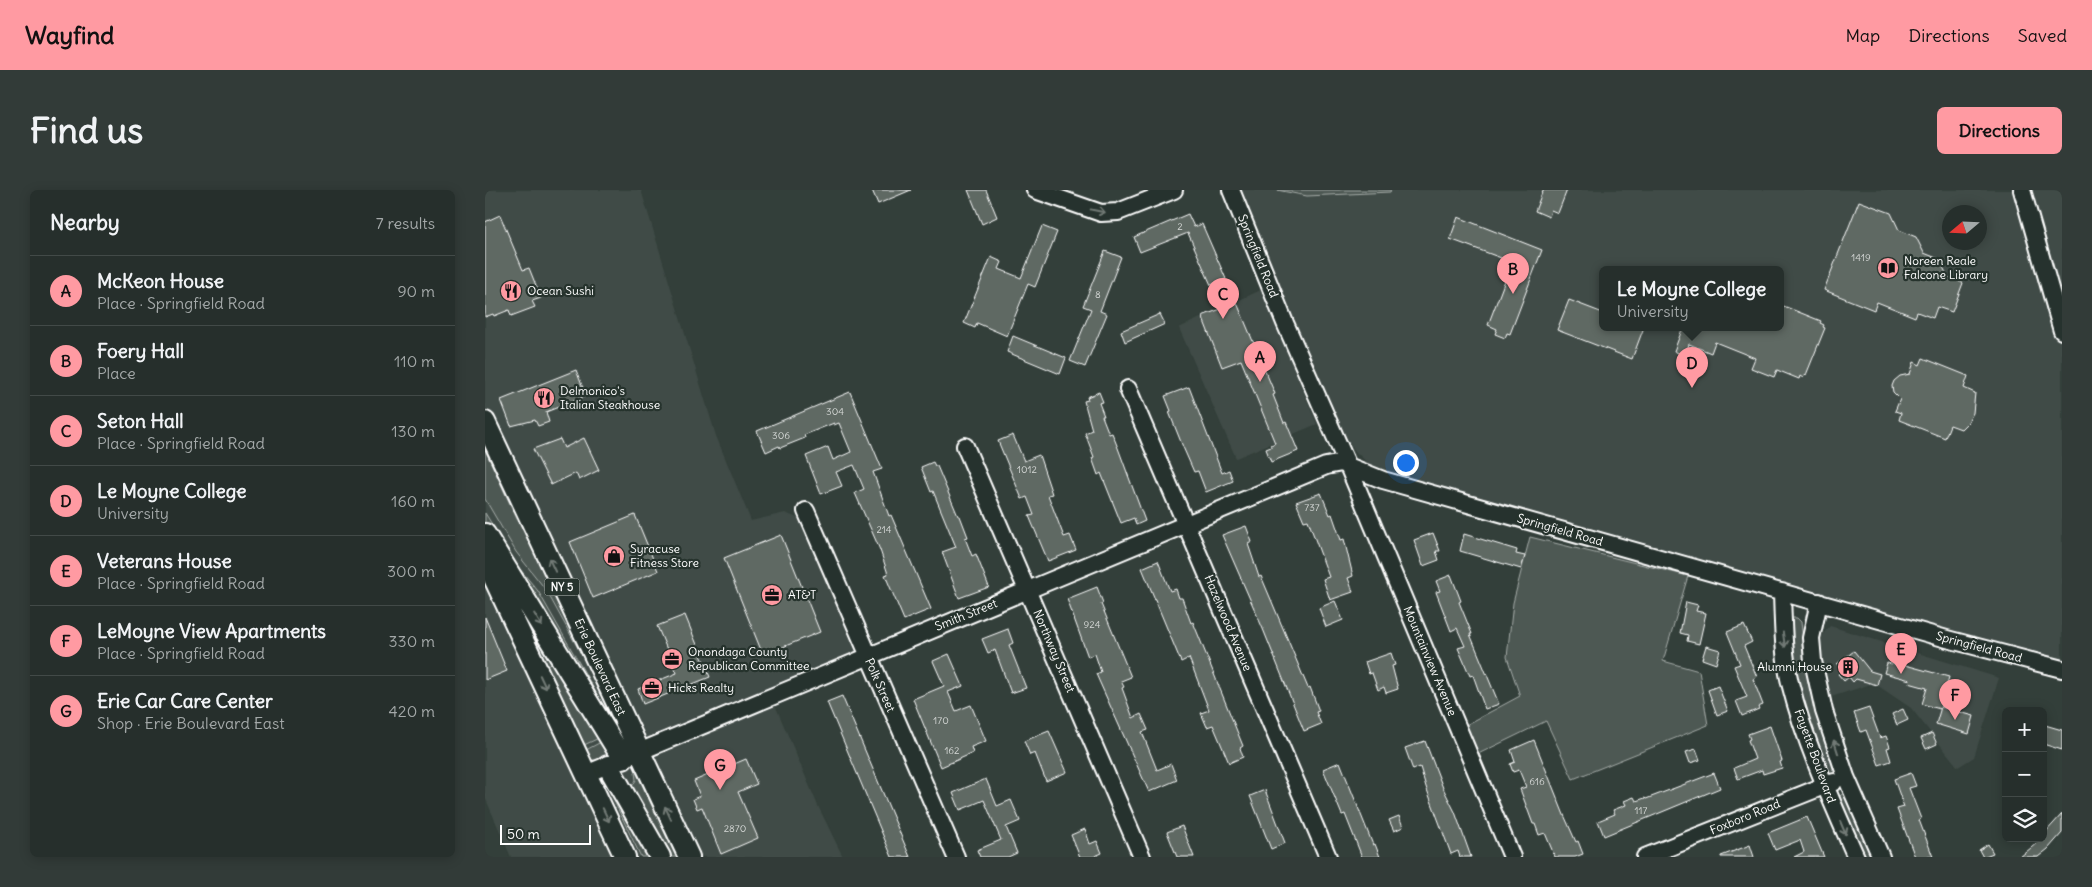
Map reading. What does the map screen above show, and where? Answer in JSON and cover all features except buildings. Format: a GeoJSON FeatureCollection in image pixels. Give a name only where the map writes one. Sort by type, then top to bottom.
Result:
{"type":"FeatureCollection","features":[{"type":"Feature","properties":{"kind":"main road","name":"Erie Boulevard East"},"geometry":{"type":"LineString","coordinates":[[485,422],[623,759],[689,857]]}},
{"type":"Feature","properties":{"kind":"main road"},"geometry":{"type":"LineString","coordinates":[[485,534],[623,759],[660,857]]}},
{"type":"Feature","properties":{"kind":"main road"},"geometry":{"type":"LineString","coordinates":[[485,559],[625,857]]}},
{"type":"Feature","properties":{"kind":"street"},"geometry":{"type":"LineString","coordinates":[[1035,190],[1101,213],[1118,212],[1174,190]]}},
{"type":"Feature","properties":{"kind":"street","name":"Springfield Road"},"geometry":{"type":"LineString","coordinates":[[1231,190],[1285,323],[1348,466],[1383,480],[2062,669]]}},
{"type":"Feature","properties":{"kind":"street"},"geometry":{"type":"LineString","coordinates":[[2022,190],[2062,331]]}},
{"type":"Feature","properties":{"kind":"street","name":"Hazelwood Avenue"},"geometry":{"type":"LineString","coordinates":[[1129,389],[1328,857]]}},
{"type":"Feature","properties":{"kind":"street","name":"Northway Street"},"geometry":{"type":"LineString","coordinates":[[965,446],[1142,857]]}},
{"type":"Feature","properties":{"kind":"street","name":"Smith Street"},"geometry":{"type":"LineString","coordinates":[[586,774],[1326,466],[1342,463],[1348,466]]}},
{"type":"Feature","properties":{"kind":"street","name":"Mountainview Avenue"},"geometry":{"type":"LineString","coordinates":[[1348,466],[1513,857]]}},
{"type":"Feature","properties":{"kind":"street","name":"Polk Street"},"geometry":{"type":"LineString","coordinates":[[806,512],[867,657],[956,857]]}},
{"type":"Feature","properties":{"kind":"street","name":"Fayette Boulevard"},"geometry":{"type":"LineString","coordinates":[[1781,592],[1783,631],[1790,681],[1803,730],[1856,857]]}},
{"type":"Feature","properties":{"kind":"street","name":"Fayette Boulevard"},"geometry":{"type":"LineString","coordinates":[[1819,602],[1811,638],[1813,661],[1824,711],[1846,777],[1881,857]]}},
{"type":"Feature","properties":{"kind":"street","name":"Foxboro Road"},"geometry":{"type":"LineString","coordinates":[[1645,857],[1846,777]]}},
{"type":"Feature","properties":{"kind":"shaded area"},"geometry":{"type":"Polygon","coordinates":[[[485,190],[641,190],[716,436],[751,521],[785,513],[800,519],[863,669],[775,705],[818,806],[843,857],[511,857],[485,797],[485,190]]]}},
{"type":"Feature","properties":{"kind":"shaded area"},"geometry":{"type":"Polygon","coordinates":[[[1239,190],[2062,190],[2062,660],[1826,597],[1385,474],[1371,466],[1356,452],[1338,429],[1239,190]]]}},
{"type":"Feature","properties":{"kind":"shaded area"},"geometry":{"type":"Polygon","coordinates":[[[1277,190],[1391,190],[1390,192],[1307,196],[1277,190]]]}},
{"type":"Feature","properties":{"kind":"shaded area"},"geometry":{"type":"Polygon","coordinates":[[[1261,290],[1317,424],[1236,458],[1179,328],[1261,290]]]}},
{"type":"Feature","properties":{"kind":"shaded area"},"geometry":{"type":"Polygon","coordinates":[[[485,450],[517,519],[545,563],[613,712],[546,590],[516,552],[485,499],[485,450]]]}},
{"type":"Feature","properties":{"kind":"shaded area"},"geometry":{"type":"Polygon","coordinates":[[[485,513],[519,568],[538,591],[615,729],[485,525],[485,513]]]}},
{"type":"Feature","properties":{"kind":"shaded area"},"geometry":{"type":"Polygon","coordinates":[[[1530,537],[1688,576],[1663,661],[1699,671],[1708,725],[1573,779],[1546,721],[1476,755],[1464,726],[1520,696],[1507,657],[1513,603],[1530,537]]]}},
{"type":"Feature","properties":{"kind":"shaded area"},"geometry":{"type":"Polygon","coordinates":[[[1797,618],[1801,622],[1807,676],[1834,764],[1834,769],[1831,772],[1827,772],[1809,730],[1793,662],[1790,620],[1797,618]]]}},
{"type":"Feature","properties":{"kind":"shaded area"},"geometry":{"type":"Polygon","coordinates":[[[1830,626],[1999,678],[1974,757],[1958,767],[1911,708],[1874,683],[1831,697],[1819,638],[1830,626]]]}},
{"type":"Feature","properties":{"kind":"shaded area"},"geometry":{"type":"Polygon","coordinates":[[[531,627],[599,738],[584,745],[530,631],[531,627]]]}},
{"type":"Feature","properties":{"kind":"shaded area"},"geometry":{"type":"Polygon","coordinates":[[[601,742],[609,756],[598,761],[590,759],[586,750],[601,742]]]}},
{"type":"Feature","properties":{"kind":"shaded area"},"geometry":{"type":"Polygon","coordinates":[[[635,772],[676,857],[664,857],[631,788],[636,780],[635,772]]]}},
{"type":"Feature","properties":{"kind":"shaded area"},"geometry":{"type":"Polygon","coordinates":[[[1845,792],[1872,857],[1862,857],[1836,799],[1845,792]]]}},
{"type":"Feature","properties":{"kind":"shaded area"},"geometry":{"type":"Polygon","coordinates":[[[617,798],[653,857],[641,857],[615,803],[617,798]]]}},
{"type":"Feature","properties":{"kind":"place","name":"Noreen Reale Falcone Library"},"geometry":{"type":"Point","coordinates":[1888,268]}},
{"type":"Feature","properties":{"kind":"place","name":"Ocean Sushi"},"geometry":{"type":"Point","coordinates":[511,291]}},
{"type":"Feature","properties":{"kind":"place","name":"Foery Hall"},"geometry":{"type":"Point","coordinates":[1513,294]}},
{"type":"Feature","properties":{"kind":"place","name":"Seton Hall"},"geometry":{"type":"Point","coordinates":[1223,319]}},
{"type":"Feature","properties":{"kind":"place","name":"McKeon House"},"geometry":{"type":"Point","coordinates":[1260,382]}},
{"type":"Feature","properties":{"kind":"place","name":"Le Moyne College"},"geometry":{"type":"Point","coordinates":[1692,388]}},
{"type":"Feature","properties":{"kind":"place","name":"Delmonico's Italian Steakhouse"},"geometry":{"type":"Point","coordinates":[544,398]}},
{"type":"Feature","properties":{"kind":"place","name":"Syracuse Fitness Store"},"geometry":{"type":"Point","coordinates":[614,556]}},
{"type":"Feature","properties":{"kind":"place","name":"AT&T"},"geometry":{"type":"Point","coordinates":[772,595]}},
{"type":"Feature","properties":{"kind":"place","name":"Onondaga County Republican Committee"},"geometry":{"type":"Point","coordinates":[672,659]}},
{"type":"Feature","properties":{"kind":"place","name":"Alumni House"},"geometry":{"type":"Point","coordinates":[1848,667]}},
{"type":"Feature","properties":{"kind":"place","name":"Veterans House"},"geometry":{"type":"Point","coordinates":[1901,674]}},
{"type":"Feature","properties":{"kind":"place","name":"Hicks Realty"},"geometry":{"type":"Point","coordinates":[652,688]}},
{"type":"Feature","properties":{"kind":"place","name":"LeMoyne View Apartments"},"geometry":{"type":"Point","coordinates":[1955,720]}},
{"type":"Feature","properties":{"kind":"place","name":"Erie Car Care Center"},"geometry":{"type":"Point","coordinates":[720,790]}}]}
